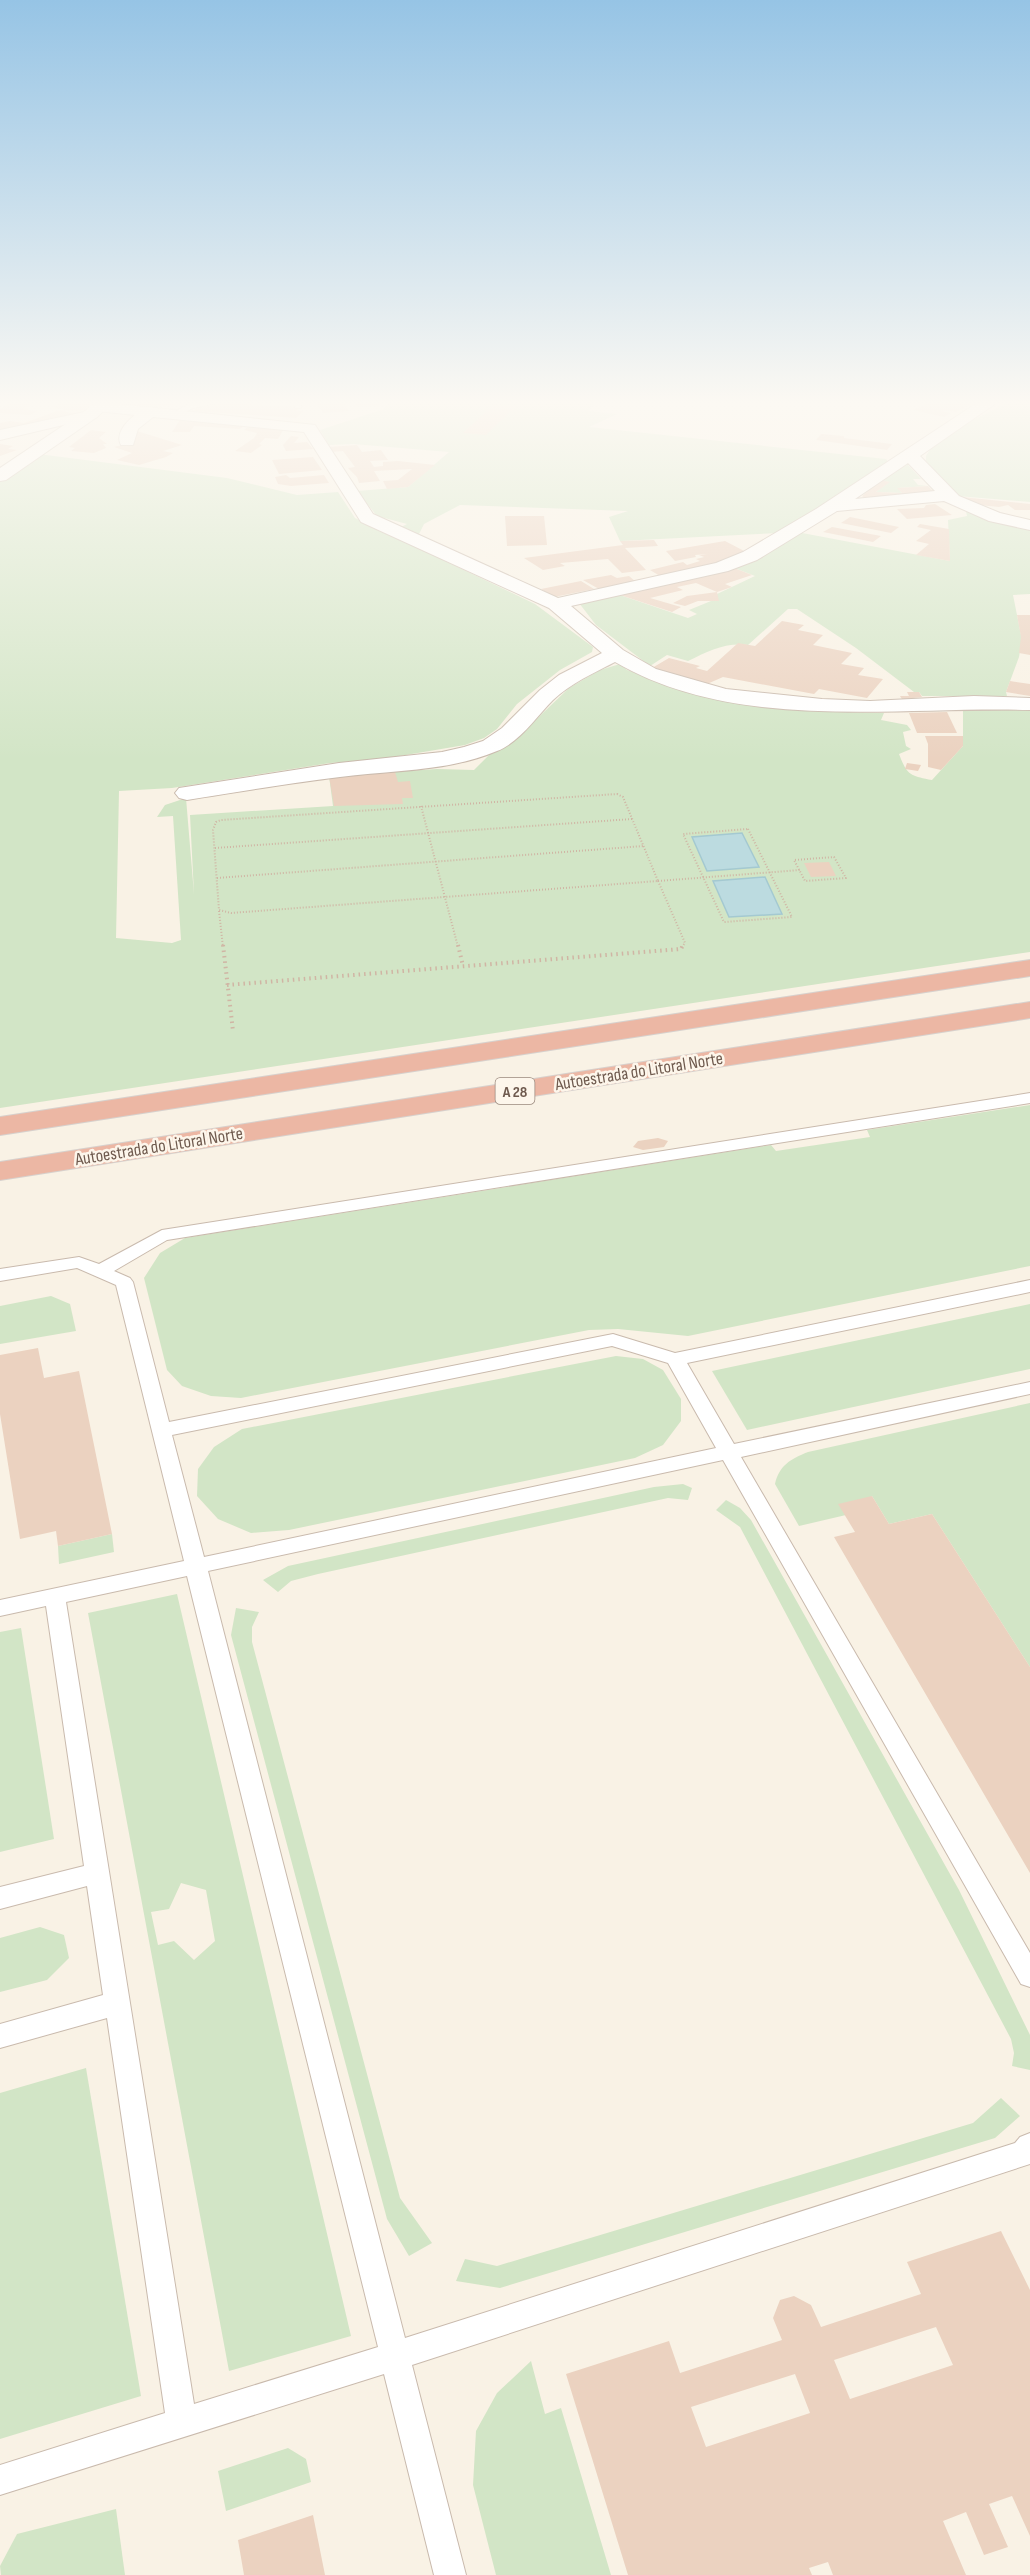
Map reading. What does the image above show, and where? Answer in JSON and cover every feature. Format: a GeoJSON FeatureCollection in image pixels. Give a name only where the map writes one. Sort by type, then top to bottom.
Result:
{"type":"FeatureCollection","features":[{"type":"Feature","properties":{"kind":"highway"},"geometry":{"type":"LineString","coordinates":[[0,1126],[1030,968]]}},
{"type":"Feature","properties":{"kind":"highway","name":"Autoestrada do Litoral Norte"},"geometry":{"type":"LineString","coordinates":[[0,1171],[1030,1010]]}},
{"type":"Feature","properties":{"kind":"street"},"geometry":{"type":"LineString","coordinates":[[371,519],[556,604],[616,654],[649,673],[694,687],[724,695],[781,702],[870,707],[974,702],[1030,704]]}},
{"type":"Feature","properties":{"kind":"street"},"geometry":{"type":"LineString","coordinates":[[556,604],[732,564],[750,556],[810,519]]}},
{"type":"Feature","properties":{"kind":"street"},"geometry":{"type":"LineString","coordinates":[[1009,519],[1030,525]]}},
{"type":"Feature","properties":{"kind":"street"},"geometry":{"type":"LineString","coordinates":[[187,793],[339,770],[442,759],[470,753],[491,746],[510,733],[547,694],[567,679],[616,654]]}},
{"type":"Feature","properties":{"kind":"lane"},"geometry":{"type":"LineString","coordinates":[[101,1271],[162,1235],[1030,1098]]}},
{"type":"Feature","properties":{"kind":"lane"},"geometry":{"type":"LineString","coordinates":[[0,1275],[80,1262],[124,1282],[450,2575]]}},
{"type":"Feature","properties":{"kind":"lane"},"geometry":{"type":"LineString","coordinates":[[162,1430],[613,1340],[675,1359],[1030,1286]]}},
{"type":"Feature","properties":{"kind":"lane"},"geometry":{"type":"LineString","coordinates":[[675,1359],[1030,1976]]}},
{"type":"Feature","properties":{"kind":"lane"},"geometry":{"type":"LineString","coordinates":[[0,1608],[196,1568],[1030,1388]]}},
{"type":"Feature","properties":{"kind":"lane"},"geometry":{"type":"LineString","coordinates":[[55,1597],[182,2423]]}},
{"type":"Feature","properties":{"kind":"lane"},"geometry":{"type":"LineString","coordinates":[[0,1898],[97,1873]]}},
{"type":"Feature","properties":{"kind":"lane"},"geometry":{"type":"LineString","coordinates":[[0,2036],[117,2003]]}},
{"type":"Feature","properties":{"kind":"lane"},"geometry":{"type":"LineString","coordinates":[[0,2480],[395,2356],[1024,2153],[1030,2146]]}},
{"type":"Feature","properties":{"kind":"path"},"geometry":{"type":"LineString","coordinates":[[227,985],[681,949],[685,943],[623,797],[609,794],[221,820],[213,825],[219,910],[227,985],[233,1031]]}},
{"type":"Feature","properties":{"kind":"path"},"geometry":{"type":"LineString","coordinates":[[421,806],[463,966]]}},
{"type":"Feature","properties":{"kind":"path"},"geometry":{"type":"LineString","coordinates":[[215,848],[632,819]]}},
{"type":"Feature","properties":{"kind":"path"},"geometry":{"type":"LineString","coordinates":[[748,829],[770,872],[792,917],[724,922],[683,834],[748,829]]}},
{"type":"Feature","properties":{"kind":"path"},"geometry":{"type":"LineString","coordinates":[[217,878],[644,846]]}},
{"type":"Feature","properties":{"kind":"path"},"geometry":{"type":"LineString","coordinates":[[834,857],[846,878],[805,881],[800,870],[794,860],[834,857]]}},
{"type":"Feature","properties":{"kind":"path"},"geometry":{"type":"LineString","coordinates":[[219,910],[231,913],[800,870]]}},
{"type":"Feature","properties":{"kind":"green space"},"geometry":{"type":"Polygon","coordinates":[[[0,519],[357,519],[535,604],[593,647],[592,652],[560,670],[517,704],[497,729],[484,738],[465,745],[172,788],[119,791],[116,938],[172,943],[181,940],[173,816],[157,817],[165,805],[186,798],[194,894],[190,815],[333,806],[329,776],[437,769],[474,770],[494,750],[523,732],[569,688],[600,670],[620,664],[627,670],[665,683],[756,706],[806,711],[884,713],[881,720],[907,725],[911,730],[903,732],[906,746],[911,749],[899,754],[904,766],[914,776],[932,780],[963,746],[963,708],[1030,709],[1030,952],[0,1108],[0,519]]]}},
{"type":"Feature","properties":{"kind":"green space"},"geometry":{"type":"Polygon","coordinates":[[[389,519],[433,519],[424,524],[418,536],[401,527],[407,524],[389,519]]]}},
{"type":"Feature","properties":{"kind":"green space"},"geometry":{"type":"Polygon","coordinates":[[[610,519],[800,519],[779,533],[620,541],[610,519]]]}},
{"type":"Feature","properties":{"kind":"green space"},"geometry":{"type":"Polygon","coordinates":[[[999,519],[1030,527],[1030,594],[1013,595],[1022,640],[1019,657],[1006,692],[1007,696],[922,696],[797,609],[788,609],[748,645],[725,646],[688,661],[667,655],[650,666],[596,625],[579,603],[617,594],[688,618],[697,614],[689,610],[711,601],[717,594],[755,576],[729,566],[797,532],[950,561],[948,520],[999,519]]]}},
{"type":"Feature","properties":{"kind":"green space"},"geometry":{"type":"Polygon","coordinates":[[[1030,1105],[1030,1266],[688,1336],[618,1329],[589,1330],[241,1398],[211,1396],[182,1386],[167,1370],[144,1278],[160,1253],[185,1238],[771,1145],[776,1151],[870,1137],[867,1130],[1030,1105]]]}},
{"type":"Feature","properties":{"kind":"green space"},"geometry":{"type":"Polygon","coordinates":[[[51,1296],[70,1304],[76,1331],[0,1344],[0,1306],[51,1296]]]}},
{"type":"Feature","properties":{"kind":"green space"},"geometry":{"type":"Polygon","coordinates":[[[1030,1304],[1030,1369],[747,1430],[712,1371],[1030,1304]]]}},
{"type":"Feature","properties":{"kind":"green space"},"geometry":{"type":"Polygon","coordinates":[[[616,1356],[643,1359],[663,1370],[681,1399],[681,1421],[663,1445],[635,1458],[289,1530],[251,1533],[218,1519],[197,1496],[198,1469],[214,1447],[242,1429],[616,1356]]]}},
{"type":"Feature","properties":{"kind":"green space"},"geometry":{"type":"Polygon","coordinates":[[[1030,1403],[1030,1667],[932,1514],[889,1524],[872,1496],[846,1515],[799,1526],[775,1484],[779,1472],[786,1464],[808,1452],[1030,1403]]]}},
{"type":"Feature","properties":{"kind":"green space"},"geometry":{"type":"Polygon","coordinates":[[[683,1484],[692,1488],[688,1500],[668,1498],[318,1574],[291,1581],[278,1592],[263,1580],[288,1566],[654,1487],[683,1484]]]}},
{"type":"Feature","properties":{"kind":"green space"},"geometry":{"type":"Polygon","coordinates":[[[726,1500],[740,1508],[751,1520],[959,1890],[1030,2035],[1030,2070],[1012,2066],[1014,2053],[1011,2039],[740,1527],[716,1510],[726,1500]]]}},
{"type":"Feature","properties":{"kind":"green space"},"geometry":{"type":"Polygon","coordinates":[[[112,1534],[114,1552],[59,1564],[58,1546],[112,1534]]]}},
{"type":"Feature","properties":{"kind":"green space"},"geometry":{"type":"Polygon","coordinates":[[[177,1594],[351,2336],[229,2371],[88,1613],[177,1594]],[[181,1883],[169,1909],[151,1912],[158,1945],[174,1941],[194,1960],[215,1941],[206,1890],[181,1883]]]}},
{"type":"Feature","properties":{"kind":"green space"},"geometry":{"type":"Polygon","coordinates":[[[236,1608],[259,1612],[252,1627],[252,1642],[400,2198],[432,2243],[409,2256],[387,2219],[231,1635],[236,1608]]]}},
{"type":"Feature","properties":{"kind":"green space"},"geometry":{"type":"Polygon","coordinates":[[[21,1628],[54,1839],[0,1852],[0,1632],[21,1628]]]}},
{"type":"Feature","properties":{"kind":"green space"},"geometry":{"type":"Polygon","coordinates":[[[40,1927],[64,1935],[69,1958],[47,1980],[0,1992],[0,1938],[40,1927]]]}},
{"type":"Feature","properties":{"kind":"green space"},"geometry":{"type":"Polygon","coordinates":[[[86,2068],[141,2396],[0,2439],[0,2093],[86,2068]]]}},
{"type":"Feature","properties":{"kind":"green space"},"geometry":{"type":"Polygon","coordinates":[[[1001,2098],[1020,2116],[995,2138],[500,2288],[456,2281],[465,2259],[497,2266],[973,2123],[1001,2098]]]}},
{"type":"Feature","properties":{"kind":"green space"},"geometry":{"type":"Polygon","coordinates":[[[531,2361],[545,2414],[561,2408],[611,2575],[496,2575],[473,2485],[476,2431],[497,2393],[531,2361]]]}},
{"type":"Feature","properties":{"kind":"green space"},"geometry":{"type":"Polygon","coordinates":[[[288,2448],[306,2459],[311,2482],[226,2511],[218,2471],[288,2448]]]}},
{"type":"Feature","properties":{"kind":"green space"},"geometry":{"type":"Polygon","coordinates":[[[116,2509],[125,2575],[1,2575],[0,2566],[17,2534],[116,2509]]]}},
{"type":"Feature","properties":{"kind":"water"},"geometry":{"type":"Polygon","coordinates":[[[742,833],[759,867],[707,871],[692,837],[742,833]]]}},
{"type":"Feature","properties":{"kind":"water"},"geometry":{"type":"Polygon","coordinates":[[[765,877],[782,914],[729,917],[713,881],[765,877]]]}},
{"type":"Feature","properties":{"kind":"building"},"geometry":{"type":"Polygon","coordinates":[[[505,519],[544,519],[547,545],[507,546],[505,519]]]}},
{"type":"Feature","properties":{"kind":"building"},"geometry":{"type":"Polygon","coordinates":[[[847,519],[861,519],[899,527],[891,533],[841,523],[847,519]]]}},
{"type":"Feature","properties":{"kind":"building"},"geometry":{"type":"Polygon","coordinates":[[[920,524],[949,529],[950,561],[916,555],[929,544],[916,541],[931,530],[917,527],[920,524]]]}},
{"type":"Feature","properties":{"kind":"building"},"geometry":{"type":"Polygon","coordinates":[[[832,527],[881,536],[873,542],[823,532],[832,527]]]}},
{"type":"Feature","properties":{"kind":"building"},"geometry":{"type":"Polygon","coordinates":[[[654,540],[658,546],[625,548],[646,570],[622,573],[608,559],[560,563],[565,566],[543,570],[524,558],[623,545],[620,541],[654,540]]]}},
{"type":"Feature","properties":{"kind":"building"},"geometry":{"type":"Polygon","coordinates":[[[725,541],[748,553],[721,564],[665,579],[650,570],[683,562],[687,565],[700,561],[696,559],[704,557],[699,555],[707,554],[695,555],[696,557],[675,561],[666,551],[725,541]]]}},
{"type":"Feature","properties":{"kind":"building"},"geometry":{"type":"Polygon","coordinates":[[[729,566],[752,575],[725,584],[732,587],[717,592],[696,583],[677,587],[683,590],[650,598],[681,607],[672,612],[617,594],[729,566]]]}},
{"type":"Feature","properties":{"kind":"building"},"geometry":{"type":"Polygon","coordinates":[[[611,575],[617,578],[629,576],[636,582],[599,589],[583,580],[611,575]]]}},
{"type":"Feature","properties":{"kind":"building"},"geometry":{"type":"Polygon","coordinates":[[[581,581],[594,589],[554,597],[541,589],[581,581]]]}},
{"type":"Feature","properties":{"kind":"building"},"geometry":{"type":"Polygon","coordinates":[[[717,592],[719,601],[698,601],[685,606],[673,603],[687,596],[717,592]]]}},
{"type":"Feature","properties":{"kind":"building"},"geometry":{"type":"Polygon","coordinates":[[[1017,615],[1030,615],[1030,655],[1019,653],[1021,637],[1017,615]]]}},
{"type":"Feature","properties":{"kind":"building"},"geometry":{"type":"Polygon","coordinates":[[[782,621],[804,625],[798,630],[823,635],[813,645],[852,653],[841,664],[864,668],[858,675],[883,679],[867,698],[819,689],[814,694],[723,677],[707,684],[652,668],[669,658],[700,666],[696,668],[707,671],[738,643],[755,646],[782,621]]]}},
{"type":"Feature","properties":{"kind":"building"},"geometry":{"type":"Polygon","coordinates":[[[1010,681],[1030,684],[1030,696],[1006,692],[1010,681]]]}},
{"type":"Feature","properties":{"kind":"building"},"geometry":{"type":"Polygon","coordinates":[[[907,692],[919,692],[922,697],[913,698],[915,701],[903,701],[900,696],[909,696],[907,692]]]}},
{"type":"Feature","properties":{"kind":"building"},"geometry":{"type":"Polygon","coordinates":[[[947,712],[957,733],[917,733],[909,713],[947,712]]]}},
{"type":"Feature","properties":{"kind":"building"},"geometry":{"type":"Polygon","coordinates":[[[925,736],[963,736],[963,746],[941,770],[928,767],[928,744],[925,736]]]}},
{"type":"Feature","properties":{"kind":"building"},"geometry":{"type":"Polygon","coordinates":[[[907,763],[921,765],[918,771],[905,769],[907,763]]]}},
{"type":"Feature","properties":{"kind":"building"},"geometry":{"type":"Polygon","coordinates":[[[395,772],[398,782],[410,781],[413,798],[402,798],[403,804],[334,806],[329,776],[395,772]]]}},
{"type":"Feature","properties":{"kind":"building"},"geometry":{"type":"Polygon","coordinates":[[[829,862],[836,876],[811,877],[804,863],[829,862]]]}},
{"type":"Feature","properties":{"kind":"building"},"geometry":{"type":"Polygon","coordinates":[[[658,1138],[668,1141],[664,1147],[643,1150],[633,1147],[638,1141],[658,1138]]]}},
{"type":"Feature","properties":{"kind":"building"},"geometry":{"type":"Polygon","coordinates":[[[38,1348],[44,1378],[79,1371],[112,1534],[58,1546],[56,1531],[20,1539],[0,1414],[0,1355],[38,1348]]]}},
{"type":"Feature","properties":{"kind":"building"},"geometry":{"type":"Polygon","coordinates":[[[872,1496],[889,1524],[932,1514],[1030,1667],[1030,1873],[834,1537],[855,1532],[838,1504],[872,1496]]]}},
{"type":"Feature","properties":{"kind":"building"},"geometry":{"type":"Polygon","coordinates":[[[1001,2231],[1030,2290],[1030,2536],[1012,2496],[989,2504],[1008,2547],[984,2555],[966,2512],[943,2521],[966,2575],[833,2575],[828,2562],[809,2568],[812,2575],[628,2575],[566,2374],[669,2341],[680,2373],[782,2340],[773,2318],[780,2300],[794,2296],[811,2305],[821,2327],[921,2294],[907,2262],[1001,2231]],[[936,2327],[834,2360],[850,2399],[953,2365],[936,2327]],[[795,2374],[691,2407],[706,2447],[810,2413],[795,2374]]]}},
{"type":"Feature","properties":{"kind":"building"},"geometry":{"type":"Polygon","coordinates":[[[313,2515],[325,2575],[244,2575],[238,2540],[313,2515]]]}}]}
